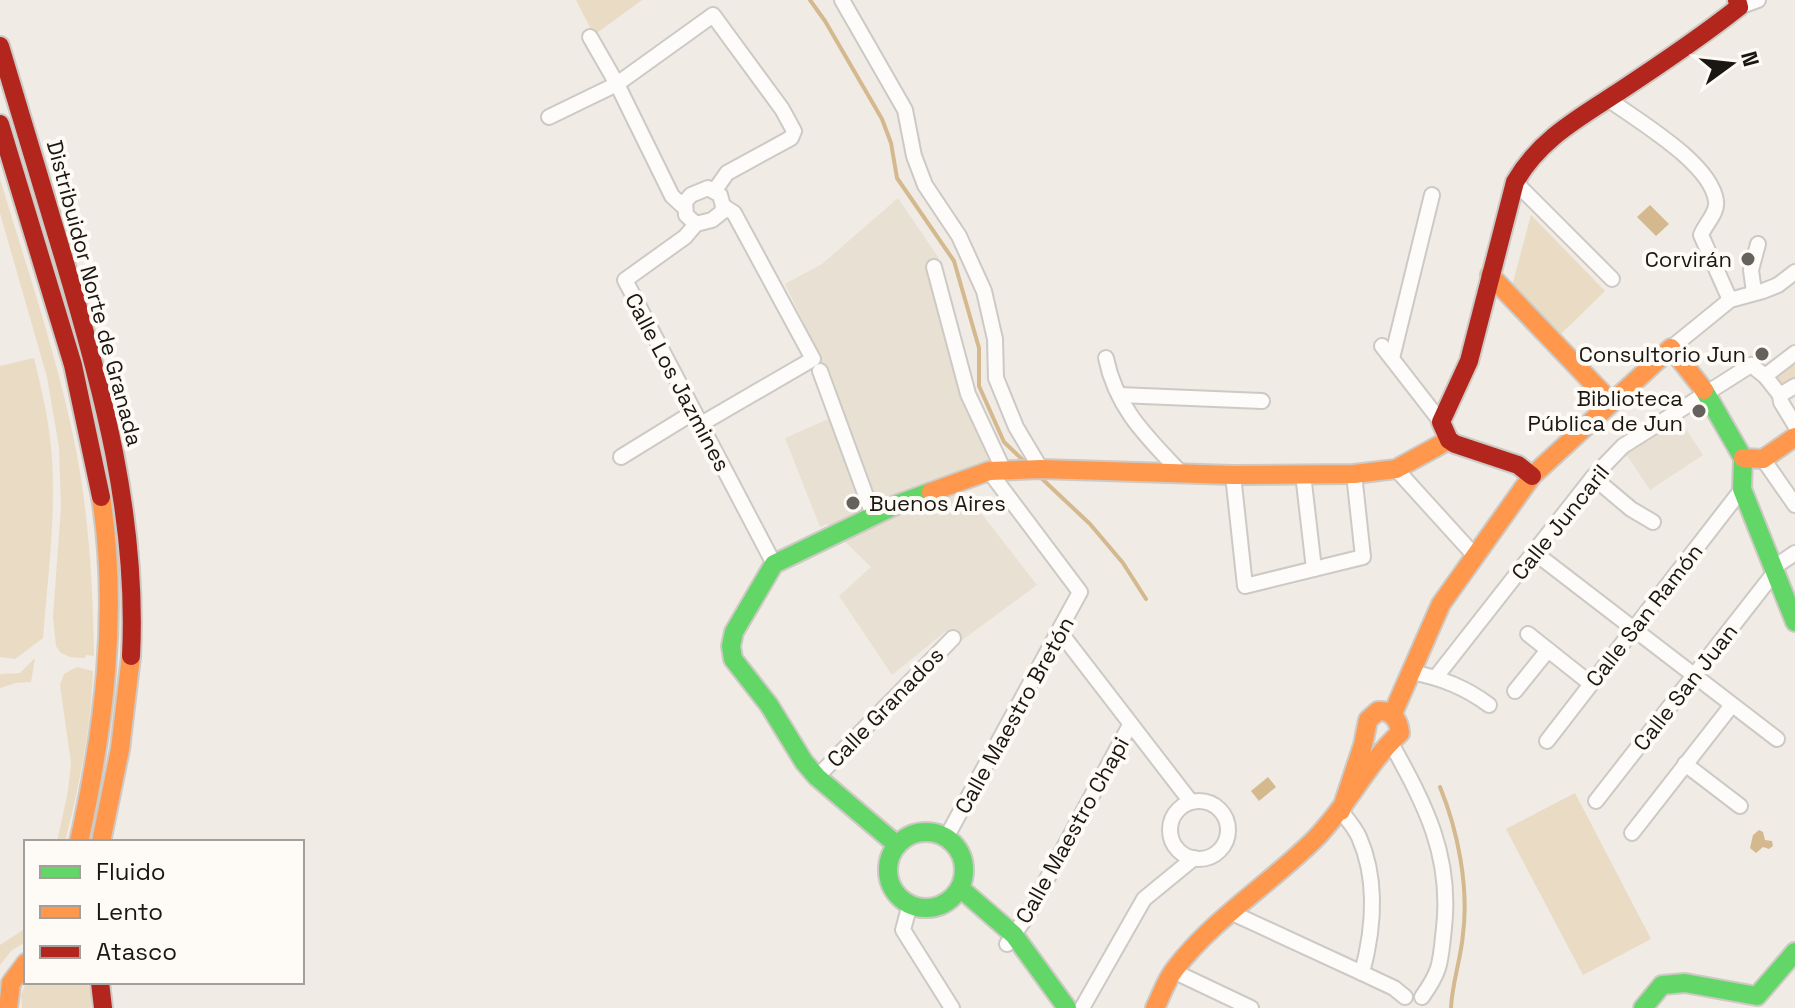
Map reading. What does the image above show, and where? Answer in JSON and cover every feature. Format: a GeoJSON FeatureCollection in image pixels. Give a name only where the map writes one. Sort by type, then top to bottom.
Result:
{"type":"FeatureCollection","features":[{"type":"Feature","properties":{"kind":"street"},"geometry":{"type":"LineString","coordinates":[[842,0],[905,110],[914,156],[925,185],[959,236],[984,291],[995,339],[996,378],[1016,427],[1041,469]]}},
{"type":"Feature","properties":{"kind":"street"},"geometry":{"type":"LineString","coordinates":[[1441,422],[1469,361],[1515,182],[1529,157],[1569,122],[1608,99],[1738,3],[1758,0]]}},
{"type":"Feature","properties":{"kind":"street"},"geometry":{"type":"LineString","coordinates":[[549,117],[617,84],[713,15],[782,109],[794,131],[791,138],[727,173],[715,190]]}},
{"type":"Feature","properties":{"kind":"street"},"geometry":{"type":"LineString","coordinates":[[590,37],[617,84],[672,196],[685,208]]}},
{"type":"Feature","properties":{"kind":"street","name":"Distribuidor Norte de Granada"},"geometry":{"type":"LineString","coordinates":[[0,46],[79,307],[109,421],[125,512],[132,591],[130,676],[124,730],[101,840]]}},
{"type":"Feature","properties":{"kind":"street"},"geometry":{"type":"LineString","coordinates":[[1608,99],[1688,157],[1702,173],[1716,201],[1716,210],[1701,235],[1730,300]]}},
{"type":"Feature","properties":{"kind":"street","name":"Distribuidor Norte de Granada"},"geometry":{"type":"LineString","coordinates":[[0,124],[88,425],[103,510],[109,582],[108,658],[102,728],[79,840]]}},
{"type":"Feature","properties":{"kind":"street"},"geometry":{"type":"LineString","coordinates":[[1515,182],[1612,279]]}},
{"type":"Feature","properties":{"kind":"street"},"geometry":{"type":"LineString","coordinates":[[708,188],[715,190],[723,206],[718,217],[696,224],[688,218],[685,202],[691,195],[708,188]]}},
{"type":"Feature","properties":{"kind":"street"},"geometry":{"type":"LineString","coordinates":[[1432,195],[1387,352],[1441,422],[1449,440],[1518,465],[1532,476]]}},
{"type":"Feature","properties":{"kind":"street"},"geometry":{"type":"LineString","coordinates":[[621,457],[813,359],[734,213],[723,206]]}},
{"type":"Feature","properties":{"kind":"street","name":"Calle Los Jazmines"},"geometry":{"type":"LineString","coordinates":[[696,224],[685,237],[625,280],[774,564]]}},
{"type":"Feature","properties":{"kind":"street"},"geometry":{"type":"LineString","coordinates":[[1754,292],[1751,270],[1758,244]]}},
{"type":"Feature","properties":{"kind":"street"},"geometry":{"type":"LineString","coordinates":[[934,267],[968,394],[996,471]]}},
{"type":"Feature","properties":{"kind":"street"},"geometry":{"type":"LineString","coordinates":[[1393,713],[1441,604],[1532,476],[1671,348],[1730,300],[1778,285],[1795,272]]}},
{"type":"Feature","properties":{"kind":"street"},"geometry":{"type":"LineString","coordinates":[[1490,275],[1611,402]]}},
{"type":"Feature","properties":{"kind":"street"},"geometry":{"type":"LineString","coordinates":[[1671,348],[1706,392],[1743,458],[1742,489],[1794,617]]}},
{"type":"Feature","properties":{"kind":"street"},"geometry":{"type":"LineString","coordinates":[[1795,353],[1765,376],[1780,395],[1795,425]]}},
{"type":"Feature","properties":{"kind":"street"},"geometry":{"type":"LineString","coordinates":[[1106,358],[1110,380],[1132,421],[1181,473]]}},
{"type":"Feature","properties":{"kind":"street","name":"Calle Juncaril"},"geometry":{"type":"LineString","coordinates":[[1436,677],[1593,477],[1623,446],[1751,365],[1765,376]]}},
{"type":"Feature","properties":{"kind":"street"},"geometry":{"type":"LineString","coordinates":[[820,371],[873,515]]}},
{"type":"Feature","properties":{"kind":"street"},"geometry":{"type":"LineString","coordinates":[[1780,395],[1795,386]]}},
{"type":"Feature","properties":{"kind":"street"},"geometry":{"type":"LineString","coordinates":[[1119,395],[1262,401]]}},
{"type":"Feature","properties":{"kind":"street"},"geometry":{"type":"LineString","coordinates":[[1743,458],[1763,459],[1795,437]]}},
{"type":"Feature","properties":{"kind":"street"},"geometry":{"type":"LineString","coordinates":[[897,845],[817,777],[804,762],[769,705],[736,665],[732,639],[736,626],[774,564],[873,515],[996,471],[1354,474],[1396,469],[1449,440]]}},
{"type":"Feature","properties":{"kind":"street"},"geometry":{"type":"LineString","coordinates":[[1763,459],[1795,505]]}},
{"type":"Feature","properties":{"kind":"street"},"geometry":{"type":"LineString","coordinates":[[1396,469],[1475,556]]}},
{"type":"Feature","properties":{"kind":"street","name":"Calle Maestro Bretón"},"geometry":{"type":"LineString","coordinates":[[946,838],[1080,592],[996,471]]}},
{"type":"Feature","properties":{"kind":"street"},"geometry":{"type":"LineString","coordinates":[[1303,474],[1314,569]]}},
{"type":"Feature","properties":{"kind":"street"},"geometry":{"type":"LineString","coordinates":[[1233,475],[1245,586],[1363,557],[1354,474]]}},
{"type":"Feature","properties":{"kind":"street"},"geometry":{"type":"LineString","coordinates":[[1593,477],[1631,509],[1653,522]]}},
{"type":"Feature","properties":{"kind":"street","name":"Calle San Ramón"},"geometry":{"type":"LineString","coordinates":[[1547,741],[1742,489]]}},
{"type":"Feature","properties":{"kind":"street"},"geometry":{"type":"LineString","coordinates":[[1535,553],[1777,739]]}},
{"type":"Feature","properties":{"kind":"street","name":"Calle San Juan"},"geometry":{"type":"LineString","coordinates":[[1596,801],[1774,571],[1795,553]]}},
{"type":"Feature","properties":{"kind":"street"},"geometry":{"type":"LineString","coordinates":[[1060,632],[1191,802]]}},
{"type":"Feature","properties":{"kind":"street"},"geometry":{"type":"LineString","coordinates":[[1528,634],[1591,684]]}},
{"type":"Feature","properties":{"kind":"street","name":"Calle Granados"},"geometry":{"type":"LineString","coordinates":[[817,777],[953,638]]}},
{"type":"Feature","properties":{"kind":"street"},"geometry":{"type":"LineString","coordinates":[[1515,691],[1548,650]]}},
{"type":"Feature","properties":{"kind":"street"},"geometry":{"type":"LineString","coordinates":[[1411,672],[1436,677],[1469,691],[1489,705]]}},
{"type":"Feature","properties":{"kind":"street"},"geometry":{"type":"LineString","coordinates":[[1632,833],[1732,705]]}},
{"type":"Feature","properties":{"kind":"street"},"geometry":{"type":"LineString","coordinates":[[1155,1008],[1173,971],[1230,912],[1314,840],[1341,811],[1389,743],[1400,733],[1399,720],[1393,713],[1384,710],[1376,712],[1367,722],[1367,731],[1341,811]]}},
{"type":"Feature","properties":{"kind":"street","name":"Calle Maestro Chapi"},"geometry":{"type":"LineString","coordinates":[[1010,940],[1027,916],[1130,725]]}},
{"type":"Feature","properties":{"kind":"street"},"geometry":{"type":"LineString","coordinates":[[1367,731],[1377,744],[1389,743]]}},
{"type":"Feature","properties":{"kind":"street"},"geometry":{"type":"LineString","coordinates":[[1230,912],[1394,988],[1403,1003],[1415,993],[1424,1002],[1439,974],[1447,900],[1435,832],[1420,795],[1389,743]]}},
{"type":"Feature","properties":{"kind":"street"},"geometry":{"type":"LineString","coordinates":[[1685,764],[1740,806]]}},
{"type":"Feature","properties":{"kind":"street"},"geometry":{"type":"LineString","coordinates":[[1191,802],[1210,803],[1224,815],[1228,833],[1220,850],[1203,858],[1194,858],[1177,849],[1170,831],[1176,813],[1191,802]]}},
{"type":"Feature","properties":{"kind":"street"},"geometry":{"type":"LineString","coordinates":[[1341,811],[1359,835],[1372,888],[1371,935],[1362,973]]}},
{"type":"Feature","properties":{"kind":"street"},"geometry":{"type":"LineString","coordinates":[[928,832],[946,838],[962,857],[964,867],[955,894],[938,906],[924,908],[910,904],[899,896],[892,885],[889,871],[897,845],[916,833],[928,832]]}},
{"type":"Feature","properties":{"kind":"street"},"geometry":{"type":"LineString","coordinates":[[1082,1008],[1144,899],[1194,858]]}},
{"type":"Feature","properties":{"kind":"street"},"geometry":{"type":"LineString","coordinates":[[955,894],[1010,940],[1067,1008]]}},
{"type":"Feature","properties":{"kind":"street"},"geometry":{"type":"LineString","coordinates":[[910,904],[903,930],[952,1008]]}},
{"type":"Feature","properties":{"kind":"street"},"geometry":{"type":"LineString","coordinates":[[1010,940],[1053,1008]]}},
{"type":"Feature","properties":{"kind":"street"},"geometry":{"type":"LineString","coordinates":[[1643,1008],[1662,985],[1685,983],[1757,996],[1795,952]]}},
{"type":"Feature","properties":{"kind":"street"},"geometry":{"type":"LineString","coordinates":[[5,1000],[12,980],[24,965]]}},
{"type":"Feature","properties":{"kind":"street"},"geometry":{"type":"LineString","coordinates":[[1173,971],[1241,1006]]}},
{"type":"Feature","properties":{"kind":"shaded area"},"geometry":{"type":"Polygon","coordinates":[[[576,0],[642,0],[594,35],[576,0]]]}},
{"type":"Feature","properties":{"kind":"shaded area"},"geometry":{"type":"Polygon","coordinates":[[[0,179],[51,348],[76,450],[87,527],[93,604],[94,656],[86,655],[85,658],[70,657],[61,653],[56,646],[53,617],[61,507],[59,447],[47,377],[0,213],[0,179]]]}},
{"type":"Feature","properties":{"kind":"shaded area"},"geometry":{"type":"Polygon","coordinates":[[[898,198],[938,257],[972,404],[999,465],[953,477],[1037,585],[957,644],[946,631],[892,675],[839,596],[871,567],[827,524],[820,527],[785,438],[840,414],[821,359],[785,284],[822,264],[898,198]]]}},
{"type":"Feature","properties":{"kind":"shaded area"},"geometry":{"type":"Polygon","coordinates":[[[1650,205],[1669,224],[1656,236],[1637,217],[1650,205]]]}},
{"type":"Feature","properties":{"kind":"shaded area"},"geometry":{"type":"Polygon","coordinates":[[[1531,215],[1605,291],[1561,334],[1512,286],[1531,215]]]}},
{"type":"Feature","properties":{"kind":"shaded area"},"geometry":{"type":"Polygon","coordinates":[[[1795,357],[1795,383],[1782,393],[1769,376],[1795,357]]]}},
{"type":"Feature","properties":{"kind":"shaded area"},"geometry":{"type":"Polygon","coordinates":[[[34,358],[50,438],[53,487],[51,538],[43,638],[15,659],[0,657],[0,366],[34,358]]]}},
{"type":"Feature","properties":{"kind":"shaded area"},"geometry":{"type":"Polygon","coordinates":[[[1678,417],[1703,455],[1650,490],[1625,452],[1678,417]]]}},
{"type":"Feature","properties":{"kind":"shaded area"},"geometry":{"type":"Polygon","coordinates":[[[35,658],[31,682],[0,688],[0,674],[20,673],[35,658]]]}},
{"type":"Feature","properties":{"kind":"shaded area"},"geometry":{"type":"Polygon","coordinates":[[[77,667],[93,671],[90,714],[79,779],[65,840],[57,840],[71,763],[60,685],[64,674],[77,667]]]}},
{"type":"Feature","properties":{"kind":"shaded area"},"geometry":{"type":"Polygon","coordinates":[[[1268,777],[1276,787],[1259,801],[1251,791],[1268,777]]]}},
{"type":"Feature","properties":{"kind":"shaded area"},"geometry":{"type":"Polygon","coordinates":[[[1575,793],[1651,939],[1583,975],[1506,829],[1575,793]]]}},
{"type":"Feature","properties":{"kind":"shaded area"},"geometry":{"type":"Polygon","coordinates":[[[1759,830],[1763,832],[1765,840],[1772,841],[1773,846],[1769,849],[1763,847],[1756,853],[1750,848],[1753,835],[1759,830]]]}},
{"type":"Feature","properties":{"kind":"shaded area"},"geometry":{"type":"Polygon","coordinates":[[[24,929],[24,943],[12,950],[0,965],[0,945],[24,929]]]}},
{"type":"Feature","properties":{"kind":"shaded area"},"geometry":{"type":"Polygon","coordinates":[[[25,984],[88,984],[91,1008],[22,1008],[21,995],[25,984]]]}},
{"type":"Feature","properties":{"kind":"waterway"},"geometry":{"type":"LineString","coordinates":[[810,0],[882,119],[891,143],[897,178],[954,261],[979,348],[979,386],[1004,442],[1026,463]]}},
{"type":"Feature","properties":{"kind":"waterway"},"geometry":{"type":"LineString","coordinates":[[1038,475],[1090,524],[1123,563],[1146,599]]}},
{"type":"Feature","properties":{"kind":"waterway"},"geometry":{"type":"LineString","coordinates":[[1440,787],[1457,840],[1464,897],[1462,943],[1451,1008]]}},
{"type":"Feature","properties":{"kind":"traffic: fast"},"geometry":{"type":"LineString","coordinates":[[1704,390],[1743,458],[1742,489],[1795,622]]}},
{"type":"Feature","properties":{"kind":"traffic: fast"},"geometry":{"type":"LineString","coordinates":[[897,845],[817,777],[804,762],[769,705],[733,659],[731,646],[734,632],[774,564],[898,504],[931,492]]}},
{"type":"Feature","properties":{"kind":"traffic: fast"},"geometry":{"type":"LineString","coordinates":[[926,832],[940,835],[953,843],[961,856],[964,870],[961,884],[953,897],[940,905],[926,908],[912,905],[899,897],[891,884],[888,870],[891,856],[899,843],[912,835],[926,832]]}},
{"type":"Feature","properties":{"kind":"traffic: fast"},"geometry":{"type":"LineString","coordinates":[[960,888],[1014,935],[1067,1008]]}},
{"type":"Feature","properties":{"kind":"traffic: fast"},"geometry":{"type":"LineString","coordinates":[[1643,1008],[1662,985],[1685,983],[1757,996],[1795,952]]}},
{"type":"Feature","properties":{"kind":"traffic: slow"},"geometry":{"type":"LineString","coordinates":[[1490,275],[1611,402]]}},
{"type":"Feature","properties":{"kind":"traffic: slow"},"geometry":{"type":"LineString","coordinates":[[1393,713],[1441,604],[1532,476],[1671,348],[1704,390]]}},
{"type":"Feature","properties":{"kind":"traffic: slow"},"geometry":{"type":"LineString","coordinates":[[1743,458],[1763,459],[1795,437]]}},
{"type":"Feature","properties":{"kind":"traffic: slow"},"geometry":{"type":"LineString","coordinates":[[931,492],[989,471],[1041,469],[1233,475],[1354,474],[1396,469],[1449,440]]}},
{"type":"Feature","properties":{"kind":"traffic: slow"},"geometry":{"type":"LineString","coordinates":[[79,840],[102,714],[109,627],[109,584],[101,497]]}},
{"type":"Feature","properties":{"kind":"traffic: slow"},"geometry":{"type":"LineString","coordinates":[[101,840],[120,749],[131,656]]}},
{"type":"Feature","properties":{"kind":"traffic: slow"},"geometry":{"type":"LineString","coordinates":[[1155,1008],[1172,973],[1190,951],[1315,839],[1337,813],[1347,799],[1367,771],[1377,758],[1400,733],[1396,720],[1387,712],[1378,711],[1368,720],[1363,745],[1341,811]]}},
{"type":"Feature","properties":{"kind":"traffic: slow"},"geometry":{"type":"LineString","coordinates":[[8,1008],[11,983],[24,966]]}},
{"type":"Feature","properties":{"kind":"traffic: jam"},"geometry":{"type":"LineString","coordinates":[[1532,476],[1518,465],[1455,444],[1449,440],[1441,422],[1469,361],[1515,182],[1547,142],[1709,30],[1739,7],[1737,0]]}},
{"type":"Feature","properties":{"kind":"traffic: jam"},"geometry":{"type":"LineString","coordinates":[[0,46],[104,404],[123,503],[129,554],[131,656]]}},
{"type":"Feature","properties":{"kind":"traffic: jam"},"geometry":{"type":"LineString","coordinates":[[0,124],[73,365],[101,497]]}},
{"type":"Feature","properties":{"kind":"traffic: jam"},"geometry":{"type":"LineString","coordinates":[[100,984],[103,1008]]}},
{"type":"Feature","properties":{"kind":"place","name":"Corvirán"},"geometry":{"type":"Point","coordinates":[1748,259]}},
{"type":"Feature","properties":{"kind":"place","name":"Consultorio Jun"},"geometry":{"type":"Point","coordinates":[1762,354]}},
{"type":"Feature","properties":{"kind":"place","name":"Biblioteca Pública de Jun"},"geometry":{"type":"Point","coordinates":[1699,411]}},
{"type":"Feature","properties":{"kind":"place","name":"Buenos Aires"},"geometry":{"type":"Point","coordinates":[853,503]}}]}
